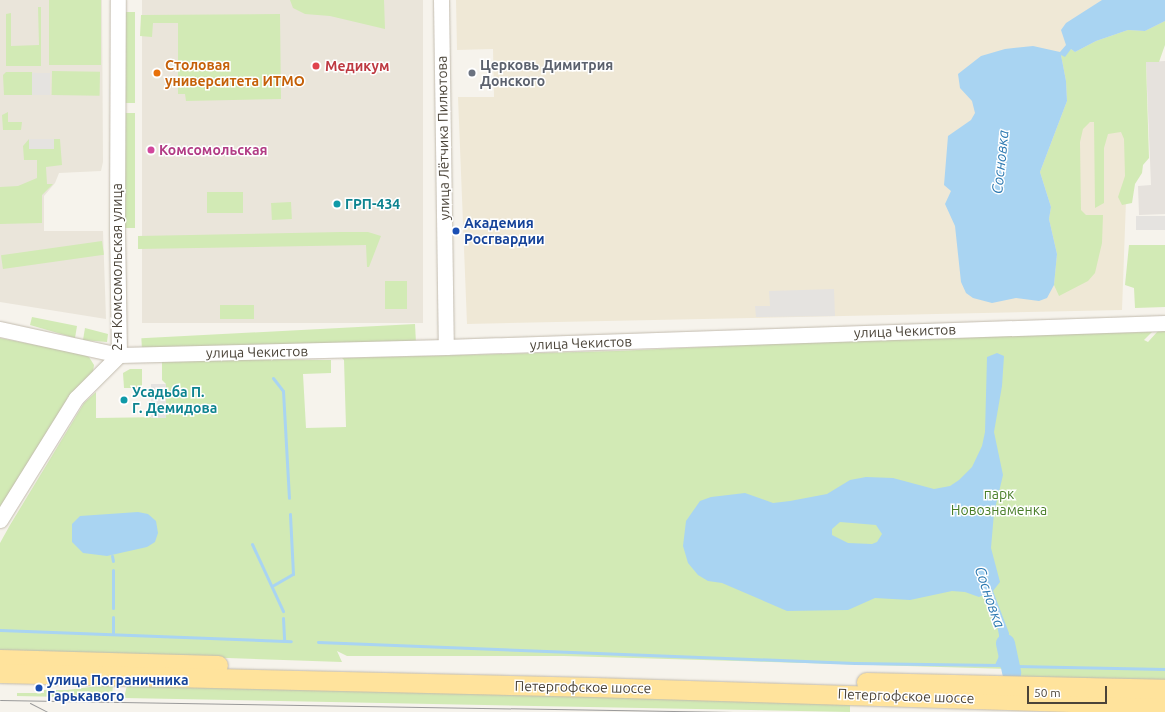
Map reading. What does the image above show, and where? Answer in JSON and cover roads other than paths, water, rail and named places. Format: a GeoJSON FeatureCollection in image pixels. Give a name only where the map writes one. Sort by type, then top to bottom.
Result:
{"type":"FeatureCollection","features":[{"type":"Feature","properties":{"kind":"main road","name":"Петергофское шоссе"},"geometry":{"type":"LineString","coordinates":[[0,659],[1165,689]]}},
{"type":"Feature","properties":{"kind":"main road","name":"Петергофское шоссе"},"geometry":{"type":"LineString","coordinates":[[0,673],[609,687],[1165,705]]}},
{"type":"Feature","properties":{"kind":"street","name":"2-я Комсомольская улица"},"geometry":{"type":"LineString","coordinates":[[0,520],[76,398],[119,355],[117,234],[118,0]]}},
{"type":"Feature","properties":{"kind":"street","name":"улица Лётчика Пилютова"},"geometry":{"type":"LineString","coordinates":[[441,0],[446,347]]}},
{"type":"Feature","properties":{"kind":"street","name":"улица Чекистов"},"geometry":{"type":"LineString","coordinates":[[0,329],[119,355],[446,347],[1165,323]]}},
{"type":"Feature","properties":{"kind":"water"},"geometry":{"type":"Polygon","coordinates":[[[1102,0],[1165,0],[1165,21],[1145,31],[1128,30],[1096,41],[1075,52],[1071,49],[1065,57],[1061,55],[1066,81],[1067,101],[1040,172],[1051,207],[1049,219],[1057,254],[1054,285],[1047,298],[1039,301],[1016,298],[992,303],[973,298],[966,293],[961,282],[955,226],[945,204],[951,191],[944,185],[948,136],[971,120],[975,113],[972,101],[960,88],[958,74],[981,56],[1005,49],[1033,46],[1060,52],[1066,45],[1061,30],[1066,23],[1102,0]]]}},
{"type":"Feature","properties":{"kind":"water"},"geometry":{"type":"Polygon","coordinates":[[[997,353],[1004,356],[1002,386],[994,432],[1003,475],[994,513],[991,548],[1000,582],[993,591],[1009,633],[1008,653],[1016,666],[1009,668],[1011,672],[995,665],[999,656],[999,635],[996,620],[983,595],[979,597],[965,592],[952,591],[910,600],[875,598],[848,610],[787,611],[722,583],[708,581],[698,575],[688,563],[683,546],[686,521],[700,501],[711,497],[745,493],[773,503],[827,494],[850,480],[866,477],[893,478],[934,489],[950,486],[959,480],[972,467],[982,446],[985,432],[987,357],[997,353]],[[840,522],[832,529],[832,535],[848,543],[872,544],[877,542],[882,534],[876,525],[840,522]]]}},
{"type":"Feature","properties":{"kind":"water"},"geometry":{"type":"Polygon","coordinates":[[[138,512],[148,514],[156,521],[158,533],[155,542],[147,547],[107,556],[83,553],[72,542],[72,524],[80,516],[138,512]]]}},
{"type":"Feature","properties":{"kind":"waterway"},"geometry":{"type":"LineString","coordinates":[[273,378],[283,391],[289,498]]}},
{"type":"Feature","properties":{"kind":"waterway"},"geometry":{"type":"LineString","coordinates":[[272,586],[293,574],[290,514]]}},
{"type":"Feature","properties":{"kind":"waterway"},"geometry":{"type":"LineString","coordinates":[[252,544],[283,611]]}},
{"type":"Feature","properties":{"kind":"waterway"},"geometry":{"type":"LineString","coordinates":[[112,556],[113,561]]}},
{"type":"Feature","properties":{"kind":"waterway"},"geometry":{"type":"LineString","coordinates":[[113,570],[113,608]]}},
{"type":"Feature","properties":{"kind":"waterway"},"geometry":{"type":"LineString","coordinates":[[113,617],[113,634]]}},
{"type":"Feature","properties":{"kind":"waterway"},"geometry":{"type":"LineString","coordinates":[[283,618],[284,640]]}},
{"type":"Feature","properties":{"kind":"waterway"},"geometry":{"type":"LineString","coordinates":[[0,630],[291,641]]}},
{"type":"Feature","properties":{"kind":"waterway"},"geometry":{"type":"LineString","coordinates":[[318,642],[855,663],[998,665]]}},
{"type":"Feature","properties":{"kind":"waterway","name":"Сосновка"},"geometry":{"type":"LineString","coordinates":[[1005,643],[1011,672]]}},
{"type":"Feature","properties":{"kind":"waterway"},"geometry":{"type":"LineString","coordinates":[[1014,666],[1165,669]]}},
{"type":"Feature","properties":{"kind":"tram line"},"geometry":{"type":"LineString","coordinates":[[0,700],[733,712]]}},
{"type":"Feature","properties":{"kind":"tram line"},"geometry":{"type":"LineString","coordinates":[[30,703],[48,712]]}},
{"type":"Feature","properties":{"kind":"place","name":"Медикум"},"geometry":{"type":"Point","coordinates":[316,66]}},
{"type":"Feature","properties":{"kind":"place","name":"Столовая университета ИТМО"},"geometry":{"type":"Point","coordinates":[157,73]}},
{"type":"Feature","properties":{"kind":"place","name":"Церковь Димитрия Донского"},"geometry":{"type":"Point","coordinates":[472,73]}},
{"type":"Feature","properties":{"kind":"place","name":"Комсомольская"},"geometry":{"type":"Point","coordinates":[151,150]}},
{"type":"Feature","properties":{"kind":"place","name":"ГРП-434"},"geometry":{"type":"Point","coordinates":[337,204]}},
{"type":"Feature","properties":{"kind":"place","name":"Академия Росгвардии"},"geometry":{"type":"Point","coordinates":[456,231]}},
{"type":"Feature","properties":{"kind":"place","name":"Усадьба П. Г. Демидова"},"geometry":{"type":"Point","coordinates":[124,400]}},
{"type":"Feature","properties":{"kind":"place","name":"улица Пограничника Гарькавого"},"geometry":{"type":"Point","coordinates":[39,688]}},
{"type":"Feature","properties":{"kind":"park label","name":"парк Новознаменка"},"geometry":{"type":"Point","coordinates":[999,502]}}]}
